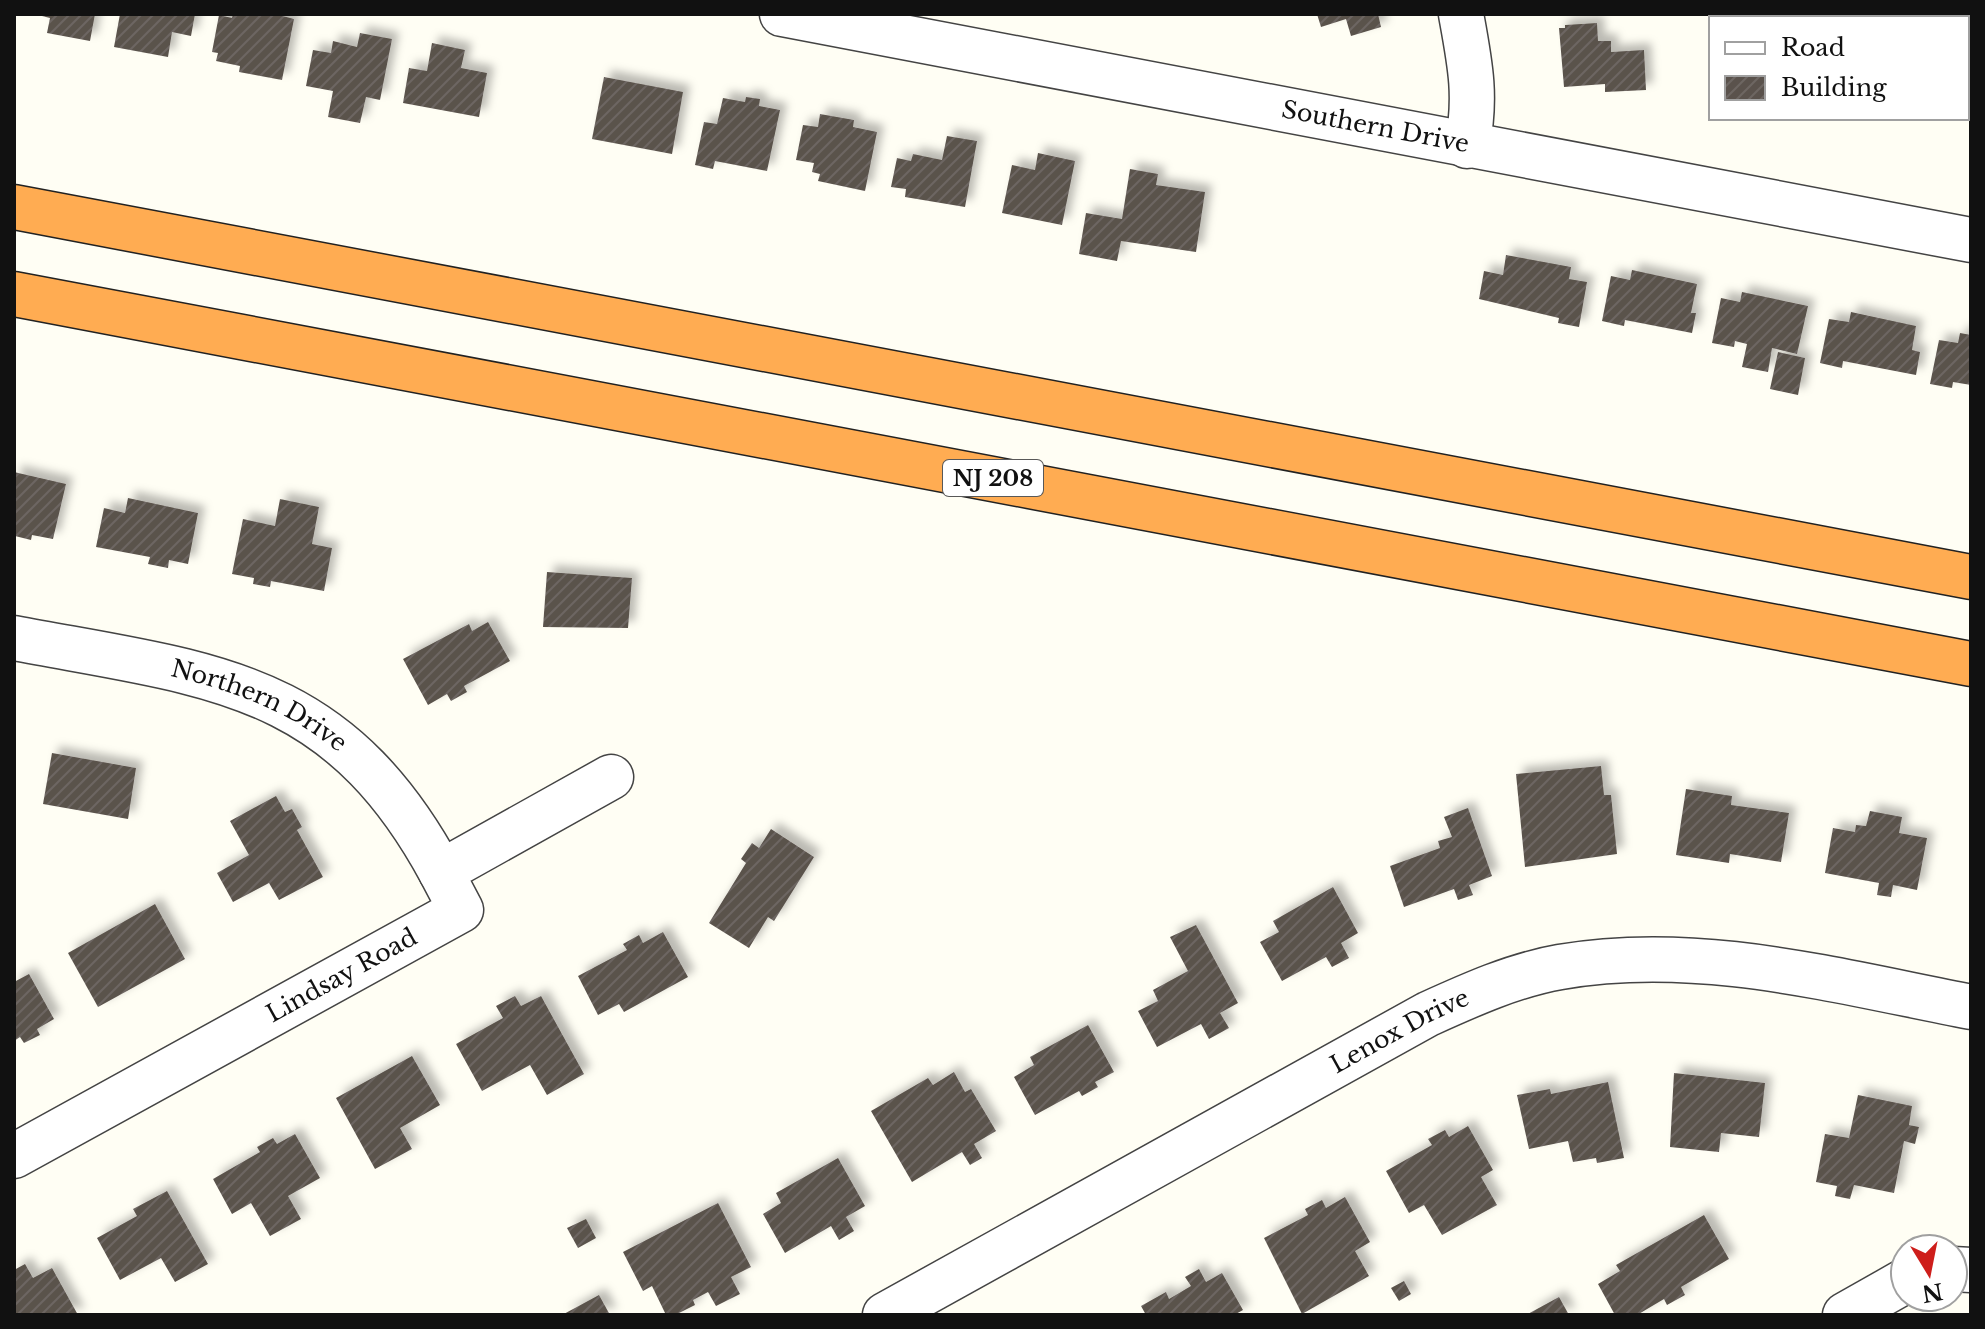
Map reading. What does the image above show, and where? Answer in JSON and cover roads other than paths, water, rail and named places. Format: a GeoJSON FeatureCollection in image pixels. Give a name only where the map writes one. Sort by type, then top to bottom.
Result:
{"type":"FeatureCollection","features":[{"type":"Feature","properties":{"kind":"highway"},"geometry":{"type":"LineString","coordinates":[[14,207],[1971,577]]}},
{"type":"Feature","properties":{"kind":"highway","name":"NJ 208"},"geometry":{"type":"LineString","coordinates":[[14,294],[1971,664]]}},
{"type":"Feature","properties":{"kind":"street","name":"Southern Drive"},"geometry":{"type":"LineString","coordinates":[[782,14],[871,23],[1467,146],[1971,240]]}},
{"type":"Feature","properties":{"kind":"street"},"geometry":{"type":"LineString","coordinates":[[1461,14],[1473,82],[1474,111],[1467,146]]}},
{"type":"Feature","properties":{"kind":"street","name":"Northern Drive"},"geometry":{"type":"LineString","coordinates":[[14,638],[188,671],[238,685],[284,705],[323,729],[363,762],[396,797],[441,872]]}},
{"type":"Feature","properties":{"kind":"street"},"geometry":{"type":"LineString","coordinates":[[441,872],[611,777]]}},
{"type":"Feature","properties":{"kind":"street","name":"Lindsay Road"},"geometry":{"type":"LineString","coordinates":[[14,1156],[461,910],[441,872]]}},
{"type":"Feature","properties":{"kind":"street","name":"Lenox Drive"},"geometry":{"type":"LineString","coordinates":[[885,1315],[1428,1014],[1492,986],[1558,967],[1625,958],[1695,959],[1761,967],[1971,1007]]}},
{"type":"Feature","properties":{"kind":"street"},"geometry":{"type":"LineString","coordinates":[[1845,1315],[1889,1290]]}}]}
